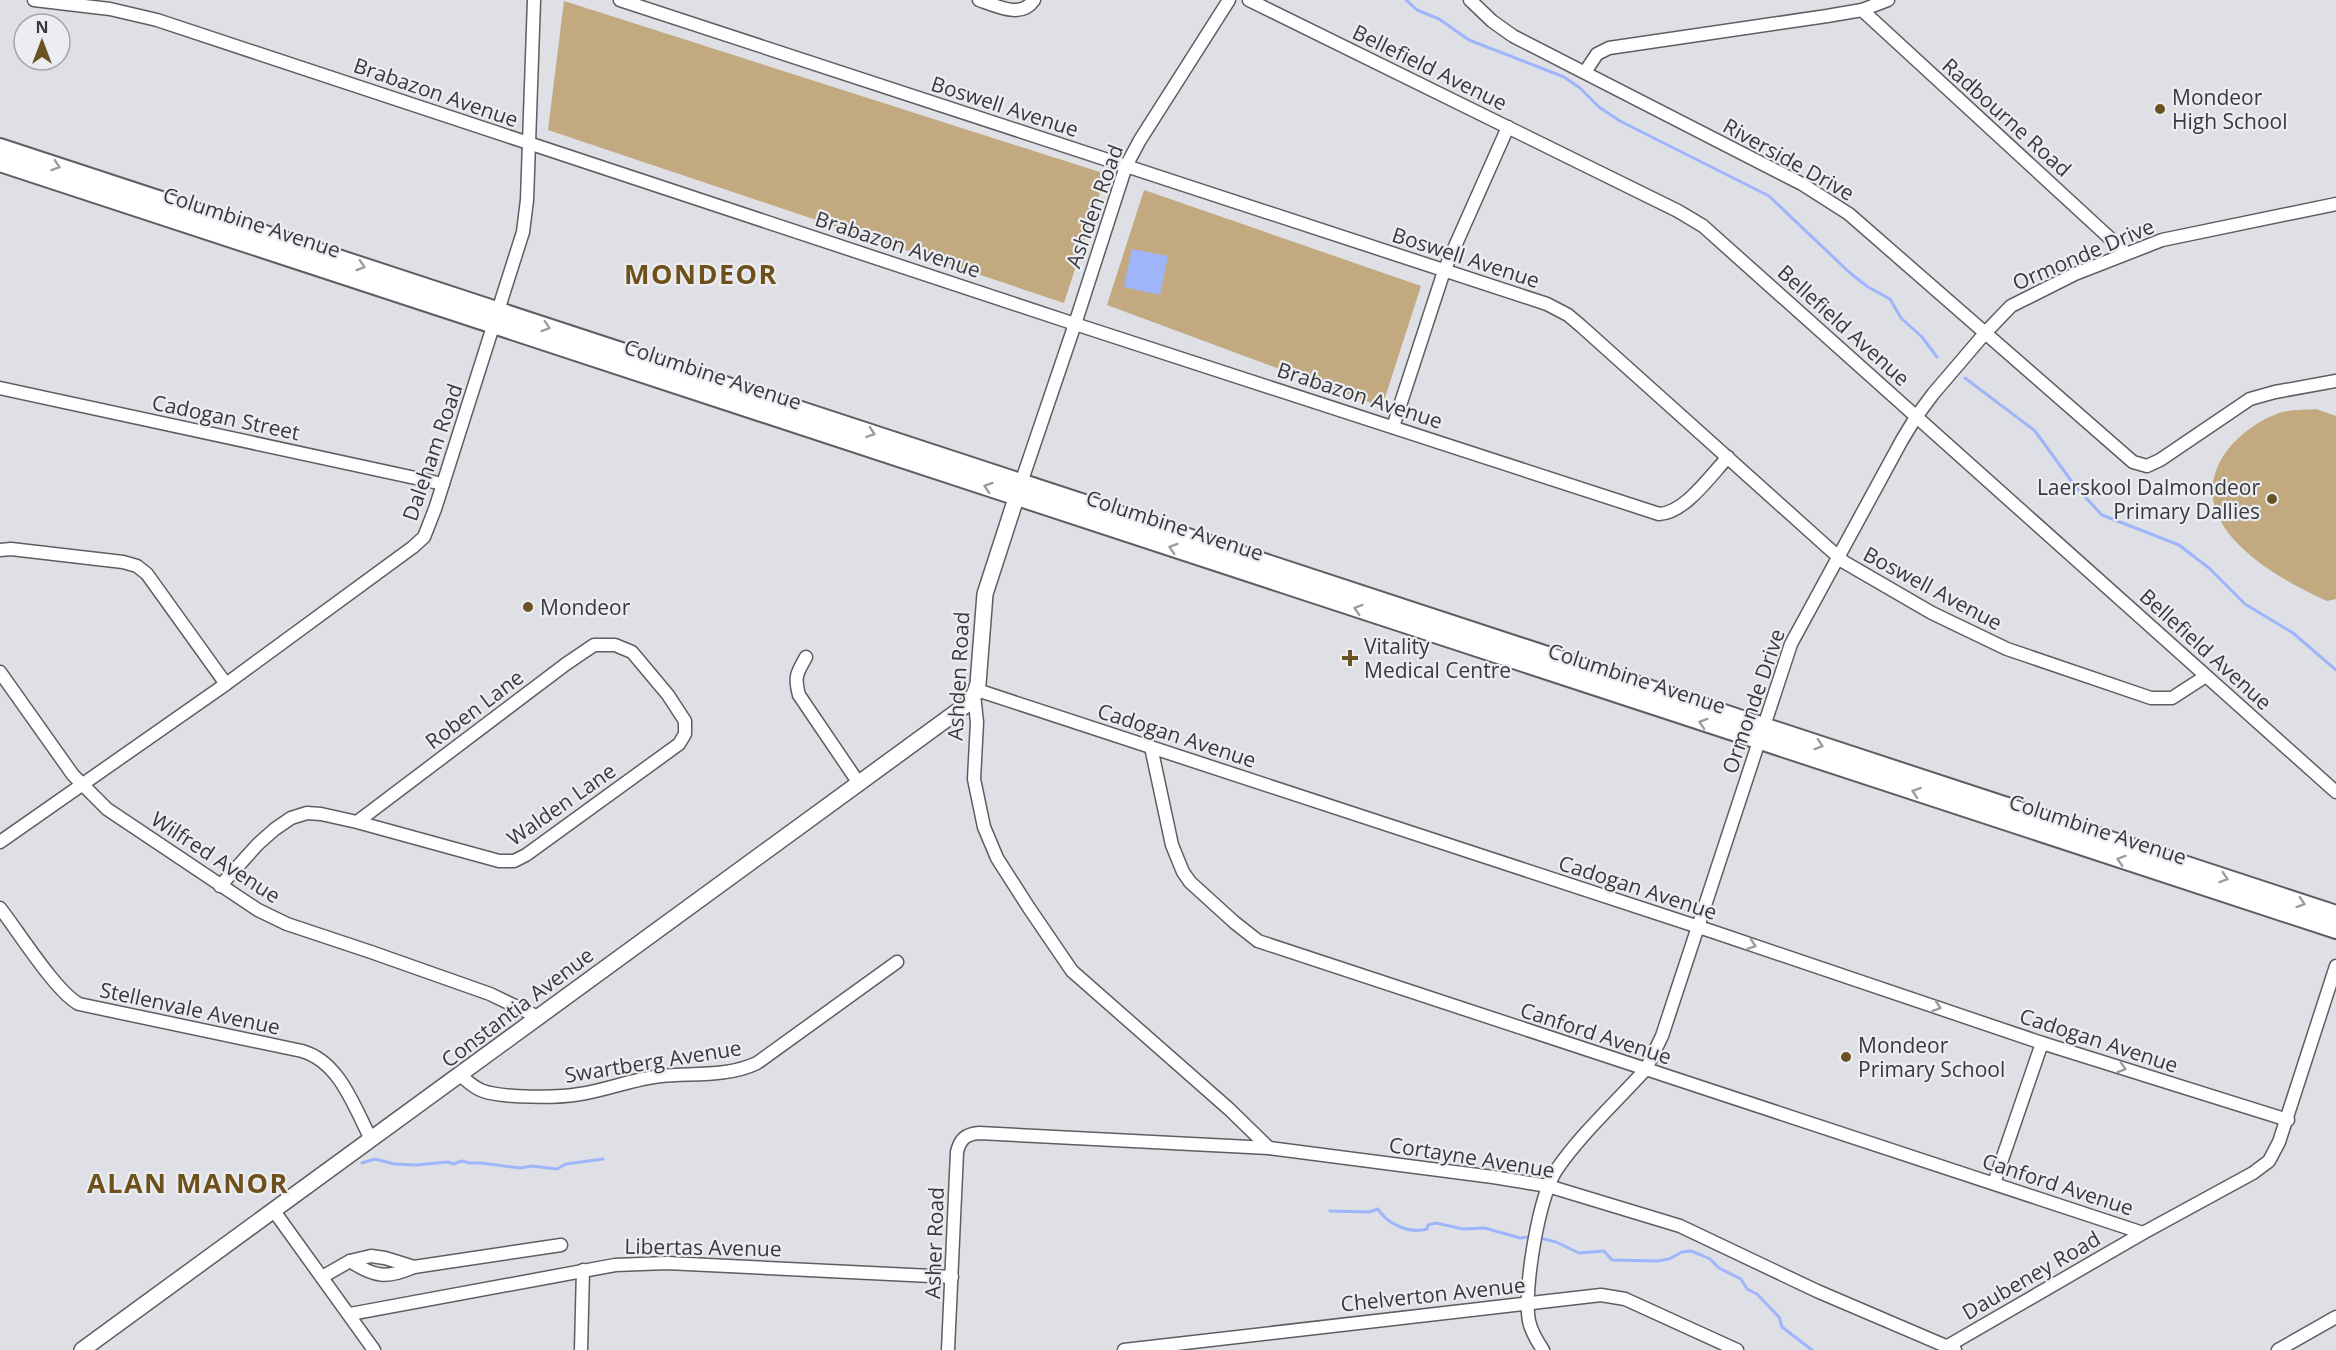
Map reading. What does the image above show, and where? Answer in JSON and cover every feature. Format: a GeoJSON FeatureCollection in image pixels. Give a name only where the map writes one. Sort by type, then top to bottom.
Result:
{"type":"FeatureCollection","features":[{"type":"Feature","properties":{"kind":"main road","name":"Columbine Avenue"},"geometry":{"type":"LineString","coordinates":[[0,147],[96,187]]}},
{"type":"Feature","properties":{"kind":"main road","name":"Columbine Avenue"},"geometry":{"type":"LineString","coordinates":[[0,163],[96,187],[1389,611],[2151,862],[2336,930]]}},
{"type":"Feature","properties":{"kind":"main road","name":"Columbine Avenue"},"geometry":{"type":"LineString","coordinates":[[2151,862],[2336,914]]}},
{"type":"Feature","properties":{"kind":"street","name":"Brabazon Avenue"},"geometry":{"type":"LineString","coordinates":[[33,0],[110,9],[148,18],[1659,514],[1668,513],[1683,505],[1728,457]]}},
{"type":"Feature","properties":{"kind":"street","name":"Daleham Road"},"geometry":{"type":"LineString","coordinates":[[0,842],[226,684],[419,541],[428,529],[523,232],[527,200],[534,0]]}},
{"type":"Feature","properties":{"kind":"street","name":"Boswell Avenue"},"geometry":{"type":"LineString","coordinates":[[620,0],[1547,304],[1568,315],[1838,556],[1862,574],[2007,649],[2151,698],[2172,698],[2206,676]]}},
{"type":"Feature","properties":{"kind":"street"},"geometry":{"type":"LineString","coordinates":[[979,0],[1012,11],[1030,6],[1034,0]]}},
{"type":"Feature","properties":{"kind":"street","name":"Ashden Road"},"geometry":{"type":"LineString","coordinates":[[1229,0],[1140,140],[1126,166],[1018,490],[985,594],[976,692],[974,779],[984,827],[997,858],[1072,971],[1229,1109],[1269,1148]]}},
{"type":"Feature","properties":{"kind":"street","name":"Bellefield Avenue"},"geometry":{"type":"LineString","coordinates":[[1249,0],[1703,226],[2336,792]]}},
{"type":"Feature","properties":{"kind":"street","name":"Riverside Drive"},"geometry":{"type":"LineString","coordinates":[[1470,0],[1502,29],[1820,194],[1849,214],[2128,458],[2141,465],[2147,466],[2160,460],[2250,399],[2336,381]]}},
{"type":"Feature","properties":{"kind":"street"},"geometry":{"type":"LineString","coordinates":[[1585,72],[1597,54],[1618,46],[1862,10],[1888,0]]}},
{"type":"Feature","properties":{"kind":"street","name":"Radbourne Road"},"geometry":{"type":"LineString","coordinates":[[1862,10],[2126,253]]}},
{"type":"Feature","properties":{"kind":"street"},"geometry":{"type":"LineString","coordinates":[[1394,427],[1444,271],[1508,127]]}},
{"type":"Feature","properties":{"kind":"street","name":"Ormonde Drive"},"geometry":{"type":"LineString","coordinates":[[1543,1350],[1530,1324],[1528,1303],[1536,1239],[1548,1186],[1556,1170],[1570,1152],[1646,1070],[1662,1036],[1791,644],[1916,417],[1986,332],[2004,312],[2019,301],[2126,253],[2162,240],[2336,204]]}},
{"type":"Feature","properties":{"kind":"street","name":"Cadogan Street"},"geometry":{"type":"LineString","coordinates":[[0,388],[443,484]]}},
{"type":"Feature","properties":{"kind":"street"},"geometry":{"type":"LineString","coordinates":[[0,550],[11,549],[123,562],[137,566],[147,574],[226,684]]}},
{"type":"Feature","properties":{"kind":"street","name":"Roben Lane"},"geometry":{"type":"LineString","coordinates":[[357,822],[586,649],[605,644],[621,646]]}},
{"type":"Feature","properties":{"kind":"street","name":"Walden Lane"},"geometry":{"type":"LineString","coordinates":[[220,886],[258,844],[291,818],[307,813],[357,822],[499,861],[514,861],[526,855],[592,809],[679,744],[684,737],[685,721],[668,695],[636,656],[621,646]]}},
{"type":"Feature","properties":{"kind":"street"},"geometry":{"type":"LineString","coordinates":[[806,657],[796,675],[800,695],[858,783]]}},
{"type":"Feature","properties":{"kind":"street","name":"Wilfred Avenue"},"geometry":{"type":"LineString","coordinates":[[2,678],[82,786],[107,809],[220,886],[258,910],[287,924],[490,994],[538,1017]]}},
{"type":"Feature","properties":{"kind":"street","name":"Cadogan Avenue"},"geometry":{"type":"LineString","coordinates":[[976,692],[1151,747],[2042,1043],[2288,1120]]}},
{"type":"Feature","properties":{"kind":"street","name":"Constantia Avenue"},"geometry":{"type":"LineString","coordinates":[[82,1350],[962,708],[976,692]]}},
{"type":"Feature","properties":{"kind":"street","name":"Canford Avenue"},"geometry":{"type":"LineString","coordinates":[[1151,747],[1172,846],[1178,863],[1190,882],[1251,936],[1271,947],[2143,1233]]}},
{"type":"Feature","properties":{"kind":"street","name":"Stellenvale Avenue"},"geometry":{"type":"LineString","coordinates":[[0,908],[59,987],[79,1004],[302,1051],[322,1059],[334,1072],[371,1139]]}},
{"type":"Feature","properties":{"kind":"street","name":"Swartberg Avenue"},"geometry":{"type":"LineString","coordinates":[[460,1076],[475,1088],[491,1093],[565,1095],[587,1093],[648,1078],[748,1068],[897,962]]}},
{"type":"Feature","properties":{"kind":"street","name":"Daubeney Road"},"geometry":{"type":"LineString","coordinates":[[1951,1348],[2143,1233],[2263,1167],[2274,1153],[2288,1120],[2336,966]]}},
{"type":"Feature","properties":{"kind":"street"},"geometry":{"type":"LineString","coordinates":[[1994,1183],[2042,1043]]}},
{"type":"Feature","properties":{"kind":"street","name":"Cortayne Avenue"},"geometry":{"type":"LineString","coordinates":[[962,1139],[970,1134],[984,1133],[1269,1148],[1548,1186],[1680,1226],[1817,1291],[1951,1348]]}},
{"type":"Feature","properties":{"kind":"street","name":"Asher Road"},"geometry":{"type":"LineString","coordinates":[[948,1350],[957,1152],[962,1139]]}},
{"type":"Feature","properties":{"kind":"street"},"geometry":{"type":"LineString","coordinates":[[274,1210],[374,1350]]}},
{"type":"Feature","properties":{"kind":"street"},"geometry":{"type":"LineString","coordinates":[[350,1262],[376,1275],[399,1274],[414,1267],[561,1245]]}},
{"type":"Feature","properties":{"kind":"street"},"geometry":{"type":"LineString","coordinates":[[322,1277],[350,1262],[371,1256],[414,1267]]}},
{"type":"Feature","properties":{"kind":"street","name":"Libertas Avenue"},"geometry":{"type":"LineString","coordinates":[[350,1314],[583,1270],[649,1262],[952,1276]]}},
{"type":"Feature","properties":{"kind":"street"},"geometry":{"type":"LineString","coordinates":[[581,1350],[583,1270]]}},
{"type":"Feature","properties":{"kind":"street","name":"Chelverton Avenue"},"geometry":{"type":"LineString","coordinates":[[1124,1350],[1584,1295],[1618,1296],[1737,1350]]}},
{"type":"Feature","properties":{"kind":"street"},"geometry":{"type":"LineString","coordinates":[[2278,1350],[2336,1317]]}},
{"type":"Feature","properties":{"kind":"shaded area"},"geometry":{"type":"Polygon","coordinates":[[[564,1],[1106,174],[1064,303],[548,130],[564,1]]]}},
{"type":"Feature","properties":{"kind":"shaded area"},"geometry":{"type":"Polygon","coordinates":[[[1144,190],[1421,286],[1382,407],[1107,305],[1144,190]]]}},
{"type":"Feature","properties":{"kind":"shaded area","name":"Laerskool Dalmondeor Primary Dallies"},"geometry":{"type":"Polygon","coordinates":[[[2316,409],[2336,416],[2336,599],[2327,601],[2266,567],[2239,545],[2219,518],[2213,501],[2213,484],[2217,468],[2236,440],[2249,429],[2279,413],[2316,409]]]}},
{"type":"Feature","properties":{"kind":"water"},"geometry":{"type":"Polygon","coordinates":[[[1132,249],[1168,256],[1160,295],[1124,287],[1132,249]]]}},
{"type":"Feature","properties":{"kind":"waterway"},"geometry":{"type":"LineString","coordinates":[[1406,0],[1417,10],[1439,19],[1469,40],[1564,77],[1580,88],[1599,107],[1620,121],[1769,196],[1850,273],[1868,287],[1890,299],[1901,318],[1922,337],[1937,357]]}},
{"type":"Feature","properties":{"kind":"waterway"},"geometry":{"type":"LineString","coordinates":[[1965,378],[2035,431],[2075,486],[2102,515],[2179,545],[2209,568],[2245,604],[2293,633],[2336,670]]}},
{"type":"Feature","properties":{"kind":"waterway"},"geometry":{"type":"LineString","coordinates":[[362,1163],[375,1159],[394,1164],[416,1165],[448,1162],[453,1164],[462,1161],[520,1168],[532,1166],[557,1169],[566,1164],[603,1159]]}},
{"type":"Feature","properties":{"kind":"waterway"},"geometry":{"type":"LineString","coordinates":[[1330,1211],[1369,1212],[1378,1209],[1387,1219],[1406,1229],[1427,1229],[1428,1225],[1436,1223],[1463,1229],[1485,1228],[1520,1238],[1530,1237]]}},
{"type":"Feature","properties":{"kind":"waterway"},"geometry":{"type":"LineString","coordinates":[[1540,1238],[1556,1242],[1579,1253],[1604,1251],[1612,1260],[1657,1261],[1691,1251],[1701,1255],[1710,1259],[1719,1268],[1741,1279],[1747,1289],[1757,1294],[1779,1317],[1782,1327],[1812,1350]]}},
{"type":"Feature","properties":{"kind":"place","name":"Mondeor High School"},"geometry":{"type":"Point","coordinates":[2160,109]}},
{"type":"Feature","properties":{"kind":"place","name":"Laerskool Dalmondeor Primary Dallies"},"geometry":{"type":"Point","coordinates":[2272,499]}},
{"type":"Feature","properties":{"kind":"place","name":"Mondeor"},"geometry":{"type":"Point","coordinates":[528,607]}},
{"type":"Feature","properties":{"kind":"place","name":"Vitality Medical Centre"},"geometry":{"type":"Point","coordinates":[1350,658]}},
{"type":"Feature","properties":{"kind":"place","name":"Mondeor Primary School"},"geometry":{"type":"Point","coordinates":[1846,1057]}},
{"type":"Feature","properties":{"kind":"district","name":"MONDEOR"},"geometry":{"type":"Point","coordinates":[701,273]}},
{"type":"Feature","properties":{"kind":"district","name":"ALAN MANOR"},"geometry":{"type":"Point","coordinates":[188,1182]}}]}
